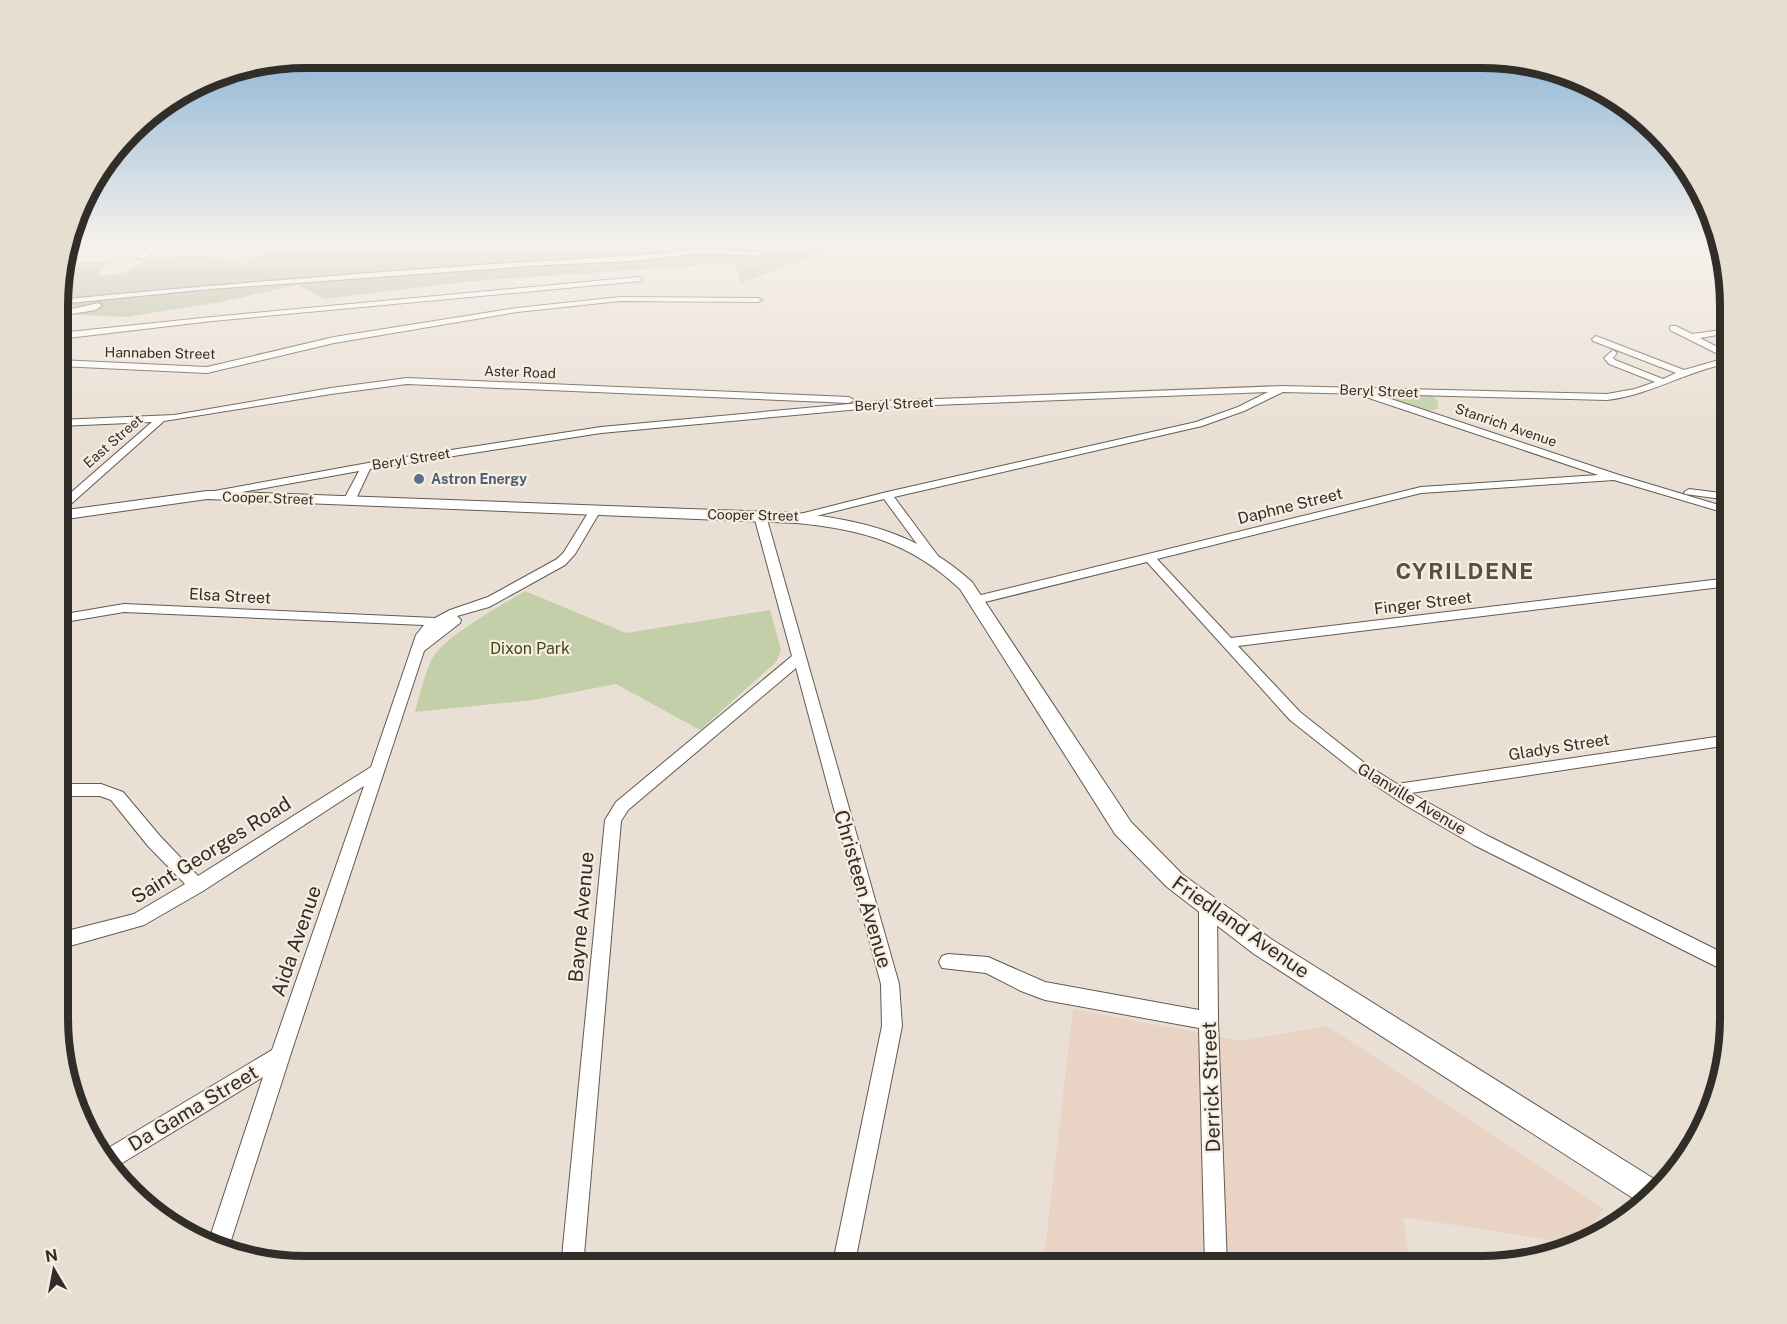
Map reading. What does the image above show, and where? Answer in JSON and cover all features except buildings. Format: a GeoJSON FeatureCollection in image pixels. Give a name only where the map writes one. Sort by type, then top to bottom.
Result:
{"type":"FeatureCollection","features":[{"type":"Feature","properties":{"kind":"main road","name":"Cooper Street"},"geometry":{"type":"LineString","coordinates":[[207,495],[796,518]]}},
{"type":"Feature","properties":{"kind":"main road","name":"Beryl Street"},"geometry":{"type":"LineString","coordinates":[[68,515],[207,495]]}},
{"type":"Feature","properties":{"kind":"main road","name":"Friedland Avenue"},"geometry":{"type":"LineString","coordinates":[[796,518],[843,523],[877,531],[932,556],[960,579],[977,600],[1123,828],[1152,861],[1208,908],[1260,945],[1646,1190]]}},
{"type":"Feature","properties":{"kind":"street"},"geometry":{"type":"LineString","coordinates":[[68,312],[95,306]]}},
{"type":"Feature","properties":{"kind":"street"},"geometry":{"type":"LineString","coordinates":[[68,335],[354,306]]}},
{"type":"Feature","properties":{"kind":"street","name":"Hannaben Street"},"geometry":{"type":"LineString","coordinates":[[68,363],[207,370],[342,339],[517,310],[556,306]]}},
{"type":"Feature","properties":{"kind":"street"},"geometry":{"type":"LineString","coordinates":[[1672,328],[1720,353]]}},
{"type":"Feature","properties":{"kind":"street"},"geometry":{"type":"LineString","coordinates":[[1690,337],[1720,333]]}},
{"type":"Feature","properties":{"kind":"street"},"geometry":{"type":"LineString","coordinates":[[1596,339],[1683,373]]}},
{"type":"Feature","properties":{"kind":"street"},"geometry":{"type":"LineString","coordinates":[[1613,353],[1608,358],[1612,362],[1664,382]]}},
{"type":"Feature","properties":{"kind":"street","name":"Beryl Street"},"geometry":{"type":"LineString","coordinates":[[207,495],[601,430],[882,402],[1282,389],[1355,390],[1444,407],[1638,393],[1683,373],[1720,360]]}},
{"type":"Feature","properties":{"kind":"street","name":"Aster Road"},"geometry":{"type":"LineString","coordinates":[[68,423],[160,420],[407,381],[882,402]]}},
{"type":"Feature","properties":{"kind":"street","name":"Cooper Street"},"geometry":{"type":"LineString","coordinates":[[796,518],[1199,424],[1241,409],[1282,389]]}},
{"type":"Feature","properties":{"kind":"street","name":"Stanrich Avenue"},"geometry":{"type":"LineString","coordinates":[[1355,390],[1444,407],[1615,477],[1720,508]]}},
{"type":"Feature","properties":{"kind":"street","name":"East Street"},"geometry":{"type":"LineString","coordinates":[[68,500],[160,420]]}},
{"type":"Feature","properties":{"kind":"street"},"geometry":{"type":"LineString","coordinates":[[349,501],[366,467]]}},
{"type":"Feature","properties":{"kind":"street","name":"Daphne Street"},"geometry":{"type":"LineString","coordinates":[[977,600],[1421,490],[1615,477]]}},
{"type":"Feature","properties":{"kind":"street","name":"Stanrich Avenue"},"geometry":{"type":"LineString","coordinates":[[1648,487],[1720,496]]}},
{"type":"Feature","properties":{"kind":"street","name":"Friedland Avenue"},"geometry":{"type":"LineString","coordinates":[[887,495],[932,556]]}},
{"type":"Feature","properties":{"kind":"street","name":"Aida Avenue"},"geometry":{"type":"LineString","coordinates":[[221,1241],[280,1056],[419,648],[439,627],[561,562],[569,554],[595,510]]}},
{"type":"Feature","properties":{"kind":"street","name":"Christeen Avenue"},"geometry":{"type":"LineString","coordinates":[[760,516],[890,984],[892,1026],[845,1256]]}},
{"type":"Feature","properties":{"kind":"street","name":"Glanville Avenue"},"geometry":{"type":"LineString","coordinates":[[1150,558],[1302,722],[1362,769],[1480,840],[1720,960]]}},
{"type":"Feature","properties":{"kind":"street","name":"Finger Street"},"geometry":{"type":"LineString","coordinates":[[1227,643],[1720,583]]}},
{"type":"Feature","properties":{"kind":"street","name":"Elsa Street"},"geometry":{"type":"LineString","coordinates":[[68,617],[124,608],[400,621],[439,627]]}},
{"type":"Feature","properties":{"kind":"street","name":"Bayne Avenue"},"geometry":{"type":"LineString","coordinates":[[573,1256],[613,820],[622,806],[800,657]]}},
{"type":"Feature","properties":{"kind":"street","name":"Gladys Street"},"geometry":{"type":"LineString","coordinates":[[1395,790],[1720,741]]}},
{"type":"Feature","properties":{"kind":"street","name":"Saint Georges Road"},"geometry":{"type":"LineString","coordinates":[[68,939],[138,920],[197,886],[376,771]]}},
{"type":"Feature","properties":{"kind":"street"},"geometry":{"type":"LineString","coordinates":[[68,790],[101,790],[117,796],[154,841],[197,886]]}},
{"type":"Feature","properties":{"kind":"street","name":"Derrick Street"},"geometry":{"type":"LineString","coordinates":[[1208,908],[1216,1256]]}},
{"type":"Feature","properties":{"kind":"street"},"geometry":{"type":"LineString","coordinates":[[948,962],[988,965],[1046,991],[1209,1021]]}},
{"type":"Feature","properties":{"kind":"street","name":"Da Gama Street"},"geometry":{"type":"LineString","coordinates":[[113,1157],[280,1056]]}},
{"type":"Feature","properties":{"kind":"shaded area"},"geometry":{"type":"Polygon","coordinates":[[[1073,1009],[1241,1041],[1327,1026],[1604,1209],[1587,1232],[1564,1242],[1403,1217],[1408,1256],[1044,1256],[1073,1009]]]}},
{"type":"Feature","properties":{"kind":"green space"},"geometry":{"type":"Polygon","coordinates":[[[68,306],[197,306],[127,317],[68,314],[68,306]]]}},
{"type":"Feature","properties":{"kind":"green space"},"geometry":{"type":"Polygon","coordinates":[[[1383,394],[1433,396],[1438,401],[1438,409],[1425,411],[1385,398],[1383,394]]]}},
{"type":"Feature","properties":{"kind":"green space","name":"Dixon Park"},"geometry":{"type":"Polygon","coordinates":[[[525,591],[626,633],[770,610],[781,650],[776,662],[700,730],[616,684],[533,700],[415,712],[427,672],[438,650],[460,631],[525,591]]]}},
{"type":"Feature","properties":{"kind":"place","name":"Astron Energy"},"geometry":{"type":"Point","coordinates":[419,479]}},
{"type":"Feature","properties":{"kind":"district","name":"CYRILDENE"},"geometry":{"type":"Point","coordinates":[1465,571]}}]}
